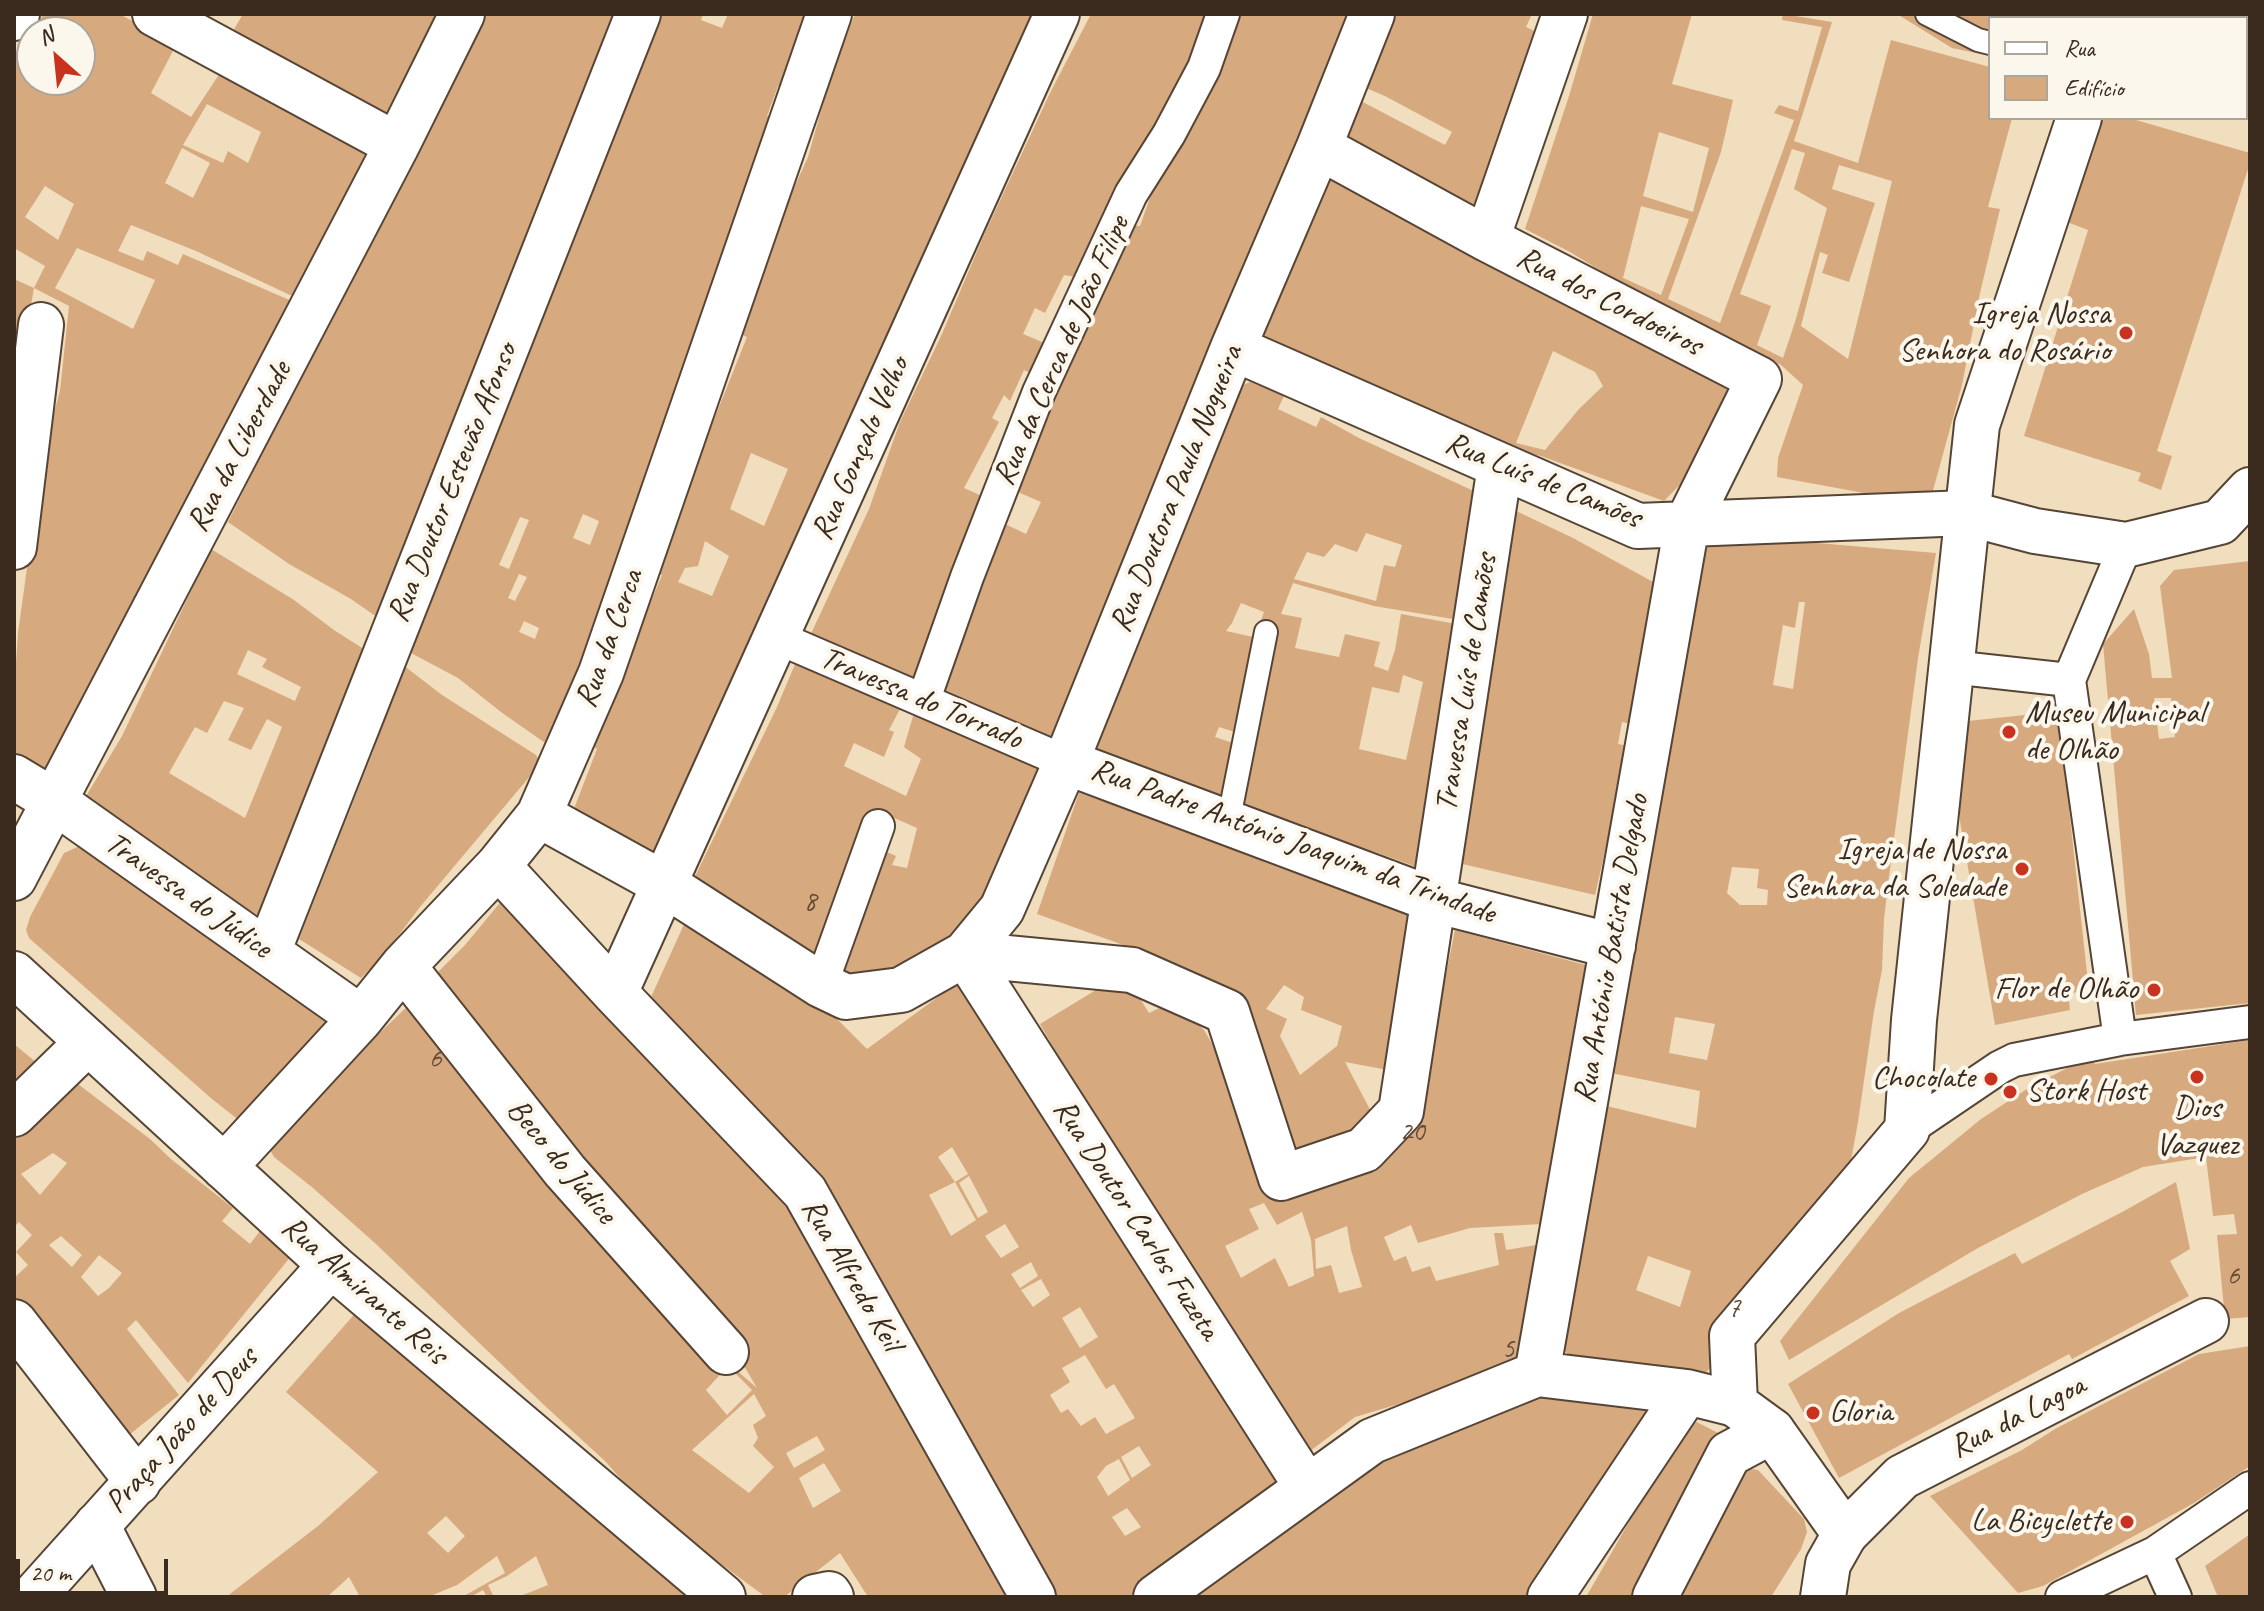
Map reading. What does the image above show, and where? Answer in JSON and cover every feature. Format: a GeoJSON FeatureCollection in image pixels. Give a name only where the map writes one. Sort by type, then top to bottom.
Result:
{"type":"FeatureCollection","features":[{"type":"Feature","properties":{"kind":"street"},"geometry":{"type":"LineString","coordinates":[[155,14],[397,145]]}},
{"type":"Feature","properties":{"kind":"street","name":"Rua da Liberdade"},"geometry":{"type":"LineString","coordinates":[[14,878],[397,145],[462,14]]}},
{"type":"Feature","properties":{"kind":"street","name":"Rua Doutor Estevão Afonso"},"geometry":{"type":"LineString","coordinates":[[268,952],[638,14]]}},
{"type":"Feature","properties":{"kind":"street","name":"Rua da Cerca"},"geometry":{"type":"LineString","coordinates":[[224,1167],[361,1018],[403,966],[498,866],[539,815],[601,673],[829,14]]}},
{"type":"Feature","properties":{"kind":"street","name":"Rua Gonçalo Velho"},"geometry":{"type":"LineString","coordinates":[[615,993],[1057,14]]}},
{"type":"Feature","properties":{"kind":"street","name":"Rua da Cerca de João Filipe"},"geometry":{"type":"LineString","coordinates":[[924,699],[967,577],[1039,392],[1131,194],[1169,134],[1204,68],[1223,14]]}},
{"type":"Feature","properties":{"kind":"street","name":"Rua Doutora Paula Nogueira"},"geometry":{"type":"LineString","coordinates":[[965,954],[1002,909],[1066,762],[1372,14]]}},
{"type":"Feature","properties":{"kind":"street"},"geometry":{"type":"LineString","coordinates":[[1487,239],[1565,14]]}},
{"type":"Feature","properties":{"kind":"street"},"geometry":{"type":"LineString","coordinates":[[1907,1130],[1914,1020],[1977,425],[2078,120]]}},
{"type":"Feature","properties":{"kind":"street","name":"Rua dos Cordoeiros"},"geometry":{"type":"LineString","coordinates":[[1319,147],[1487,239],[1759,379],[1687,524]]}},
{"type":"Feature","properties":{"kind":"street"},"geometry":{"type":"LineString","coordinates":[[14,547],[41,325]]}},
{"type":"Feature","properties":{"kind":"street","name":"Rua Luís de Camões"},"geometry":{"type":"LineString","coordinates":[[1233,348],[1638,526],[1967,513],[2035,531],[2126,545]]}},
{"type":"Feature","properties":{"kind":"street","name":"Travessa Luís de Camões"},"geometry":{"type":"LineString","coordinates":[[965,954],[1132,970],[1227,1012],[1281,1178],[1364,1150],[1401,1111],[1500,466]]}},
{"type":"Feature","properties":{"kind":"street"},"geometry":{"type":"LineString","coordinates":[[2120,1039],[2069,680],[2126,545],[2220,522],[2250,490]]}},
{"type":"Feature","properties":{"kind":"street","name":"Rua António Batista Delgado"},"geometry":{"type":"LineString","coordinates":[[1537,1374],[1687,524]]}},
{"type":"Feature","properties":{"kind":"street","name":"Travessa do Torrado"},"geometry":{"type":"LineString","coordinates":[[776,637],[1066,762]]}},
{"type":"Feature","properties":{"kind":"street"},"geometry":{"type":"LineString","coordinates":[[1951,667],[2069,680]]}},
{"type":"Feature","properties":{"kind":"street","name":"Rua Padre António Joaquim da Trindade"},"geometry":{"type":"LineString","coordinates":[[1066,762],[1434,900],[1613,946]]}},
{"type":"Feature","properties":{"kind":"street","name":"Travessa do Júdice"},"geometry":{"type":"LineString","coordinates":[[14,777],[54,801],[361,1018]]}},
{"type":"Feature","properties":{"kind":"street"},"geometry":{"type":"LineString","coordinates":[[539,815],[664,884],[821,985],[846,997],[901,990],[965,954]]}},
{"type":"Feature","properties":{"kind":"street"},"geometry":{"type":"LineString","coordinates":[[821,985],[878,826]]}},
{"type":"Feature","properties":{"kind":"street","name":"Rua Alfredo Keil"},"geometry":{"type":"LineString","coordinates":[[498,866],[805,1192],[1033,1597]]}},
{"type":"Feature","properties":{"kind":"street","name":"Rua Doutor Carlos Fuzeta"},"geometry":{"type":"LineString","coordinates":[[965,954],[1307,1487]]}},
{"type":"Feature","properties":{"kind":"street","name":"Beco do Júdice"},"geometry":{"type":"LineString","coordinates":[[403,966],[565,1171],[726,1352]]}},
{"type":"Feature","properties":{"kind":"street","name":"Rua Almirante Reis"},"geometry":{"type":"LineString","coordinates":[[14,974],[331,1265],[723,1597]]}},
{"type":"Feature","properties":{"kind":"street"},"geometry":{"type":"LineString","coordinates":[[1735,1404],[1732,1336],[1907,1130],[2014,1060],[2120,1039],[2250,1022]]}},
{"type":"Feature","properties":{"kind":"street"},"geometry":{"type":"LineString","coordinates":[[14,1114],[88,1042]]}},
{"type":"Feature","properties":{"kind":"street","name":"Praça João de Deus"},"geometry":{"type":"LineString","coordinates":[[33,1597],[331,1265]]}},
{"type":"Feature","properties":{"kind":"street","name":"Rua da Lagoa"},"geometry":{"type":"LineString","coordinates":[[1823,1597],[1828,1564],[1845,1534],[1902,1477],[2206,1321]]}},
{"type":"Feature","properties":{"kind":"street"},"geometry":{"type":"LineString","coordinates":[[19,1341],[138,1482]]}},
{"type":"Feature","properties":{"kind":"street"},"geometry":{"type":"LineString","coordinates":[[1156,1597],[1372,1441],[1537,1374],[1687,1392],[1735,1404],[1772,1431],[1845,1534]]}},
{"type":"Feature","properties":{"kind":"street"},"geometry":{"type":"LineString","coordinates":[[1550,1597],[1687,1392]]}},
{"type":"Feature","properties":{"kind":"street"},"geometry":{"type":"LineString","coordinates":[[1655,1597],[1729,1454],[1772,1431]]}},
{"type":"Feature","properties":{"kind":"street"},"geometry":{"type":"LineString","coordinates":[[2062,1597],[2155,1553],[2250,1488]]}},
{"type":"Feature","properties":{"kind":"street"},"geometry":{"type":"LineString","coordinates":[[97,1525],[134,1597]]}},
{"type":"Feature","properties":{"kind":"street"},"geometry":{"type":"LineString","coordinates":[[2155,1553],[2175,1597]]}},
{"type":"Feature","properties":{"kind":"street"},"geometry":{"type":"LineString","coordinates":[[815,1597],[829,1594],[831,1597]]}},
{"type":"Feature","properties":{"kind":"lane"},"geometry":{"type":"LineString","coordinates":[[1927,14],[1988,42]]}},
{"type":"Feature","properties":{"kind":"lane"},"geometry":{"type":"LineString","coordinates":[[1228,823],[1266,632]]}},
{"type":"Feature","properties":{"kind":"building"},"geometry":{"type":"Polygon","coordinates":[[[44,14],[119,14],[377,148],[305,302],[196,251],[131,225],[118,251],[143,261],[147,251],[178,265],[183,254],[294,302],[51,791],[14,769],[14,693],[18,633],[43,452],[60,391],[69,306],[34,288],[45,266],[14,248],[14,57],[16,54],[16,96],[96,96],[96,16],[43,16],[44,14]],[[174,49],[151,93],[191,117],[220,73],[174,49]],[[207,104],[183,145],[223,163],[228,151],[248,163],[261,132],[207,104]],[[182,148],[165,183],[193,198],[210,163],[182,148]],[[45,186],[25,217],[58,240],[74,204],[45,186]],[[77,248],[55,288],[133,329],[155,280],[77,248]]]}},
{"type":"Feature","properties":{"kind":"building"},"geometry":{"type":"Polygon","coordinates":[[[243,14],[442,14],[390,124],[233,31],[243,14]]]}},
{"type":"Feature","properties":{"kind":"building"},"geometry":{"type":"Polygon","coordinates":[[[482,14],[626,14],[384,622],[351,599],[289,564],[228,522],[482,14]]]}},
{"type":"Feature","properties":{"kind":"building"},"geometry":{"type":"Polygon","coordinates":[[[660,14],[703,14],[701,20],[722,28],[728,14],[809,14],[783,88],[778,86],[767,116],[776,120],[558,752],[458,678],[411,653],[559,277],[592,178],[660,14]],[[583,514],[573,538],[590,545],[599,521],[583,514]],[[520,517],[499,565],[509,569],[529,520],[520,517]],[[519,574],[508,598],[515,601],[527,577],[519,574]],[[524,621],[519,632],[535,639],[539,628],[524,621]]]}},
{"type":"Feature","properties":{"kind":"building"},"geometry":{"type":"Polygon","coordinates":[[[855,14],[1046,14],[662,857],[577,819],[575,806],[597,749],[591,745],[662,575],[653,572],[747,337],[738,333],[776,228],[808,157],[830,79],[855,14]],[[751,453],[730,509],[764,526],[788,469],[751,453]],[[705,541],[698,566],[685,568],[678,582],[712,596],[729,556],[705,541]]]}},
{"type":"Feature","properties":{"kind":"building"},"geometry":{"type":"Polygon","coordinates":[[[1091,14],[1211,14],[1198,55],[1076,277],[1064,275],[1045,313],[1035,308],[1023,334],[1047,344],[1033,374],[1024,370],[1010,401],[1004,395],[992,418],[999,422],[964,488],[991,500],[911,683],[809,638],[869,509],[900,422],[984,235],[1050,93],[1091,14]]]}},
{"type":"Feature","properties":{"kind":"building"},"geometry":{"type":"Polygon","coordinates":[[[1237,14],[1360,14],[1050,744],[937,695],[1003,523],[1026,534],[1041,502],[1013,490],[1071,347],[1078,349],[1129,225],[1140,226],[1151,195],[1185,130],[1237,14]]]}},
{"type":"Feature","properties":{"kind":"building"},"geometry":{"type":"Polygon","coordinates":[[[1391,14],[1532,14],[1526,27],[1543,35],[1473,215],[1336,146],[1357,99],[1445,145],[1452,132],[1361,86],[1391,14]]]}},
{"type":"Feature","properties":{"kind":"building"},"geometry":{"type":"Polygon","coordinates":[[[1593,14],[1692,14],[1672,84],[1733,100],[1721,152],[1668,299],[1720,323],[1794,120],[1774,113],[1779,105],[1798,111],[1822,27],[1782,20],[1783,14],[1832,22],[1794,141],[1858,163],[1891,40],[1988,66],[1988,120],[2011,120],[1988,207],[2000,209],[1962,385],[1929,505],[1777,477],[1778,458],[1803,385],[1781,365],[1621,283],[1525,229],[1593,14]],[[1659,132],[1643,196],[1693,212],[1709,148],[1659,132]],[[1792,149],[1740,294],[1771,306],[1757,345],[1783,358],[1827,208],[1794,189],[1805,153],[1792,149]],[[1839,165],[1832,189],[1875,203],[1849,282],[1822,273],[1828,255],[1820,252],[1801,326],[1848,359],[1892,181],[1839,165]],[[1641,206],[1623,278],[1661,295],[1689,219],[1641,206]]]}},
{"type":"Feature","properties":{"kind":"building"},"geometry":{"type":"Polygon","coordinates":[[[1897,14],[2018,14],[1988,16],[1988,56],[1952,48],[1897,14]]]}},
{"type":"Feature","properties":{"kind":"building","name":"Igreja Nossa Senhora do Rosário"},"geometry":{"type":"Polygon","coordinates":[[[2099,120],[2136,120],[2250,153],[2250,163],[2157,451],[2172,456],[2161,490],[2138,481],[2141,473],[2024,436],[2088,230],[2067,222],[2099,120]]]}},
{"type":"Feature","properties":{"kind":"building"},"geometry":{"type":"Polygon","coordinates":[[[1325,173],[1376,204],[1733,385],[1712,452],[1664,501],[1541,456],[1513,449],[1256,347],[1325,173]],[[1553,351],[1516,443],[1545,450],[1603,386],[1595,372],[1553,351]]]}},
{"type":"Feature","properties":{"kind":"building"},"geometry":{"type":"Polygon","coordinates":[[[14,279],[34,288],[14,423],[14,279]]]}},
{"type":"Feature","properties":{"kind":"building"},"geometry":{"type":"Polygon","coordinates":[[[1250,382],[1284,396],[1278,409],[1316,427],[1321,417],[1359,438],[1491,499],[1471,622],[1374,606],[1293,583],[1281,614],[1302,618],[1295,648],[1339,657],[1345,634],[1380,642],[1374,666],[1388,671],[1401,614],[1473,627],[1425,870],[1378,853],[1235,812],[1264,612],[1241,603],[1226,631],[1258,638],[1238,733],[1219,727],[1215,737],[1239,745],[1219,802],[1094,756],[1235,389],[1250,382]],[[1366,533],[1357,552],[1335,544],[1324,557],[1307,552],[1294,579],[1376,601],[1384,565],[1395,567],[1402,545],[1366,533]],[[1403,675],[1399,693],[1372,687],[1359,749],[1406,760],[1423,682],[1403,675]]]}},
{"type":"Feature","properties":{"kind":"building"},"geometry":{"type":"Polygon","coordinates":[[[1514,510],[1655,583],[1632,724],[1622,722],[1618,744],[1629,746],[1595,895],[1454,862],[1493,666],[1514,510]]]}},
{"type":"Feature","properties":{"kind":"building"},"geometry":{"type":"Polygon","coordinates":[[[1805,542],[1936,553],[1918,658],[1888,884],[1882,970],[1849,1171],[1726,1354],[1696,1381],[1571,1357],[1560,1341],[1699,548],[1710,544],[1805,542]],[[1799,602],[1795,628],[1783,625],[1773,685],[1793,689],[1805,602],[1799,602]],[[1732,867],[1727,893],[1740,905],[1767,905],[1768,890],[1757,888],[1759,869],[1732,867]],[[1675,1017],[1669,1053],[1707,1060],[1715,1024],[1675,1017]],[[1611,1073],[1607,1106],[1696,1128],[1700,1091],[1611,1073]],[[1648,1256],[1636,1290],[1680,1307],[1691,1271],[1648,1256]]]}},
{"type":"Feature","properties":{"kind":"building"},"geometry":{"type":"Polygon","coordinates":[[[211,549],[294,600],[373,655],[265,919],[226,898],[85,798],[122,736],[211,549]],[[248,650],[237,674],[295,701],[301,687],[262,667],[267,659],[248,650]],[[224,701],[207,733],[195,727],[169,773],[245,818],[282,727],[267,719],[251,750],[228,740],[244,708],[224,701]]]}},
{"type":"Feature","properties":{"kind":"building"},"geometry":{"type":"Polygon","coordinates":[[[2250,561],[2250,1003],[2136,1015],[2103,644],[2134,609],[2149,654],[2152,678],[2172,678],[2160,586],[2174,570],[2250,561]],[[2154,698],[2159,739],[2175,737],[2171,698],[2154,698]]]}},
{"type":"Feature","properties":{"kind":"building"},"geometry":{"type":"Polygon","coordinates":[[[798,657],[1042,758],[981,911],[951,951],[860,981],[835,971],[877,848],[896,856],[892,865],[907,868],[917,828],[874,809],[832,901],[842,905],[816,961],[687,893],[798,657]],[[900,709],[889,730],[894,732],[884,757],[854,743],[844,766],[906,796],[921,759],[904,747],[914,713],[900,709]]]}},
{"type":"Feature","properties":{"kind":"building"},"geometry":{"type":"Polygon","coordinates":[[[403,665],[442,695],[536,755],[541,763],[420,907],[383,956],[361,978],[299,939],[373,752],[403,665]]]}},
{"type":"Feature","properties":{"kind":"building","name":"Igreja de Nossa Senhora da Soledade"},"geometry":{"type":"Polygon","coordinates":[[[2063,711],[2069,809],[2089,991],[2068,993],[2070,1010],[1995,1025],[1960,821],[1958,722],[2063,711]]]}},
{"type":"Feature","properties":{"kind":"building"},"geometry":{"type":"Polygon","coordinates":[[[1079,793],[1420,916],[1377,1125],[1293,1165],[1216,993],[1179,965],[1037,914],[1079,793]],[[1284,985],[1266,1009],[1287,1019],[1280,1036],[1300,1075],[1337,1046],[1342,1026],[1301,1010],[1304,997],[1284,985]],[[1345,1062],[1375,1119],[1388,1070],[1345,1062]]]}},
{"type":"Feature","properties":{"kind":"building"},"geometry":{"type":"Polygon","coordinates":[[[84,844],[334,1023],[250,1129],[29,938],[26,930],[30,917],[64,853],[84,844]]]}},
{"type":"Feature","properties":{"kind":"building"},"geometry":{"type":"Polygon","coordinates":[[[503,899],[676,1090],[771,1186],[801,1222],[869,1336],[861,1340],[883,1379],[886,1377],[1018,1597],[868,1597],[840,1553],[784,1597],[763,1595],[679,1533],[635,1495],[606,1462],[376,1244],[274,1157],[269,1148],[340,1071],[414,1000],[727,1362],[757,1388],[722,1328],[636,1221],[431,979],[465,945],[503,899]],[[728,1366],[706,1390],[727,1415],[752,1390],[728,1366]],[[754,1394],[692,1450],[749,1493],[774,1467],[753,1446],[758,1438],[753,1425],[766,1416],[754,1394]],[[817,1436],[786,1453],[794,1468],[825,1450],[817,1436]],[[824,1463],[799,1478],[813,1508],[841,1491],[824,1463]]]}},
{"type":"Feature","properties":{"kind":"building"},"geometry":{"type":"Polygon","coordinates":[[[686,920],[736,958],[743,953],[820,1002],[867,1049],[968,975],[1283,1482],[1135,1597],[1052,1597],[791,1161],[647,1006],[686,920]],[[952,1147],[938,1157],[955,1182],[968,1174],[952,1147]],[[969,1176],[959,1183],[978,1218],[988,1212],[969,1176]],[[955,1182],[929,1195],[951,1236],[976,1220],[955,1182]],[[1005,1224],[985,1236],[1001,1258],[1019,1247],[1005,1224]],[[1031,1262],[1011,1274],[1020,1288],[1038,1276],[1031,1262]],[[1041,1279],[1021,1290],[1033,1307],[1050,1295],[1041,1279]],[[1080,1307],[1062,1318],[1080,1348],[1098,1337],[1080,1307]],[[1085,1355],[1062,1368],[1070,1382],[1050,1395],[1061,1413],[1068,1409],[1081,1426],[1095,1417],[1106,1434],[1135,1418],[1114,1384],[1106,1389],[1085,1355]],[[1139,1446],[1121,1457],[1132,1478],[1151,1465],[1139,1446]],[[1119,1459],[1106,1466],[1097,1477],[1108,1496],[1130,1480],[1119,1459]],[[1127,1508],[1112,1517],[1125,1536],[1141,1527],[1127,1508]]]}},
{"type":"Feature","properties":{"kind":"building"},"geometry":{"type":"Polygon","coordinates":[[[1455,930],[1593,967],[1523,1367],[1355,1417],[1301,1458],[1107,1141],[1040,1024],[1124,973],[1149,1013],[1174,1001],[1204,1030],[1228,1071],[1242,1116],[1328,1175],[1436,1025],[1455,930]],[[1264,1203],[1249,1209],[1259,1229],[1225,1246],[1241,1278],[1275,1258],[1289,1287],[1314,1276],[1311,1240],[1302,1212],[1277,1225],[1264,1203]],[[1542,1224],[1470,1228],[1418,1243],[1411,1225],[1384,1237],[1394,1261],[1406,1256],[1412,1272],[1430,1266],[1436,1281],[1499,1265],[1494,1233],[1503,1233],[1506,1250],[1536,1245],[1542,1224]],[[1347,1226],[1315,1239],[1316,1269],[1331,1265],[1339,1293],[1362,1287],[1347,1226]]]}},
{"type":"Feature","properties":{"kind":"building"},"geometry":{"type":"Polygon","coordinates":[[[2250,1040],[2250,1317],[2225,1319],[2217,1235],[2237,1234],[2234,1214],[2213,1216],[2206,1157],[2143,1167],[2082,1194],[1978,1248],[1789,1360],[1780,1341],[1909,1178],[1981,1119],[2030,1087],[2091,1056],[2095,1064],[2250,1040]]]}},
{"type":"Feature","properties":{"kind":"building"},"geometry":{"type":"Polygon","coordinates":[[[14,1044],[49,1073],[14,1108],[14,1044]]]}},
{"type":"Feature","properties":{"kind":"building"},"geometry":{"type":"Polygon","coordinates":[[[78,1084],[233,1208],[222,1221],[250,1244],[260,1231],[292,1255],[188,1383],[136,1320],[127,1329],[179,1395],[124,1439],[14,1300],[14,1278],[28,1265],[16,1252],[32,1235],[19,1222],[14,1227],[14,1140],[78,1084]],[[53,1153],[21,1174],[40,1195],[67,1163],[53,1153]],[[61,1236],[49,1245],[72,1267],[82,1255],[61,1236]],[[99,1255],[81,1277],[98,1296],[122,1273],[99,1255]]]}},
{"type":"Feature","properties":{"kind":"building"},"geometry":{"type":"Polygon","coordinates":[[[2176,1182],[2190,1249],[2170,1261],[2189,1296],[2072,1359],[2069,1354],[1839,1478],[1788,1384],[1899,1313],[2015,1253],[2022,1264],[2176,1182]]]}},
{"type":"Feature","properties":{"kind":"building"},"geometry":{"type":"Polygon","coordinates":[[[359,1309],[695,1597],[518,1597],[548,1585],[536,1556],[488,1585],[494,1597],[487,1597],[483,1590],[470,1597],[462,1597],[505,1573],[497,1556],[457,1585],[428,1597],[360,1597],[349,1577],[327,1597],[226,1597],[318,1526],[378,1472],[286,1392],[359,1309]],[[446,1516],[427,1533],[448,1553],[465,1536],[446,1516]]]}},
{"type":"Feature","properties":{"kind":"building"},"geometry":{"type":"Polygon","coordinates":[[[2250,1346],[2250,1466],[2194,1503],[2043,1586],[2018,1593],[1930,1496],[2199,1354],[2250,1346]]]}},
{"type":"Feature","properties":{"kind":"building"},"geometry":{"type":"Polygon","coordinates":[[[1555,1385],[1665,1405],[1583,1530],[1524,1597],[1195,1597],[1211,1582],[1377,1462],[1555,1385]]]}},
{"type":"Feature","properties":{"kind":"building"},"geometry":{"type":"Polygon","coordinates":[[[1689,1418],[1718,1433],[1639,1597],[1586,1597],[1689,1418]]]}},
{"type":"Feature","properties":{"kind":"building"},"geometry":{"type":"Polygon","coordinates":[[[1744,1468],[1758,1470],[1804,1519],[1807,1532],[1801,1549],[1771,1597],[1674,1597],[1744,1468]]]}},
{"type":"Feature","properties":{"kind":"building"},"geometry":{"type":"Polygon","coordinates":[[[2250,1534],[2250,1597],[2218,1597],[2205,1566],[2250,1534]]]}},
{"type":"Feature","properties":{"kind":"place","name":"Igreja Nossa Senhora do Rosário"},"geometry":{"type":"Point","coordinates":[2126,333]}},
{"type":"Feature","properties":{"kind":"place","name":"Museu Municipal de Olhão"},"geometry":{"type":"Point","coordinates":[2009,732]}},
{"type":"Feature","properties":{"kind":"place","name":"Igreja de Nossa Senhora da Soledade"},"geometry":{"type":"Point","coordinates":[2022,869]}},
{"type":"Feature","properties":{"kind":"place","name":"Flor de Olhão"},"geometry":{"type":"Point","coordinates":[2154,990]}},
{"type":"Feature","properties":{"kind":"place","name":"Dios Vazquez"},"geometry":{"type":"Point","coordinates":[2197,1077]}},
{"type":"Feature","properties":{"kind":"place","name":"Chocolate"},"geometry":{"type":"Point","coordinates":[1991,1079]}},
{"type":"Feature","properties":{"kind":"place","name":"Stork Host"},"geometry":{"type":"Point","coordinates":[2010,1092]}},
{"type":"Feature","properties":{"kind":"place","name":"Gloria"},"geometry":{"type":"Point","coordinates":[1813,1413]}},
{"type":"Feature","properties":{"kind":"place","name":"La Bicyclette"},"geometry":{"type":"Point","coordinates":[2127,1522]}}]}
